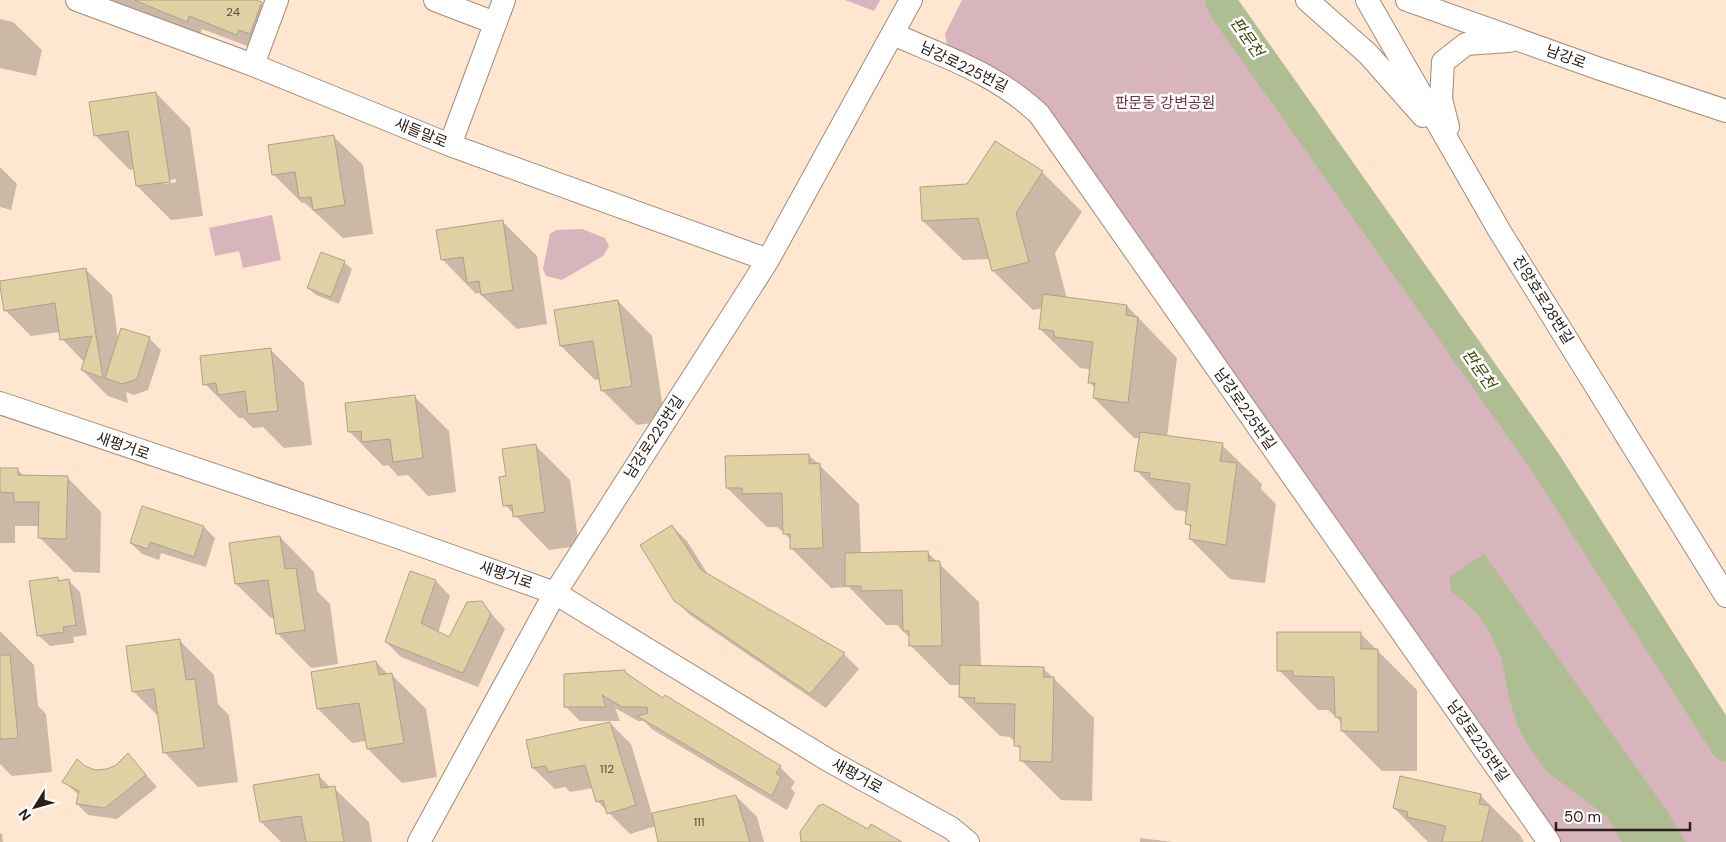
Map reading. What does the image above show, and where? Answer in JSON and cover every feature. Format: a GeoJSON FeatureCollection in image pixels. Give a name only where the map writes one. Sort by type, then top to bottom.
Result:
{"type":"FeatureCollection","features":[{"type":"Feature","properties":{"kind":"street","name":"새들말로"},"geometry":{"type":"LineString","coordinates":[[76,0],[253,65],[450,145],[768,260]]}},
{"type":"Feature","properties":{"kind":"street"},"geometry":{"type":"LineString","coordinates":[[253,65],[277,0]]}},
{"type":"Feature","properties":{"kind":"street"},"geometry":{"type":"LineString","coordinates":[[435,0],[495,23]]}},
{"type":"Feature","properties":{"kind":"street"},"geometry":{"type":"LineString","coordinates":[[450,145],[504,0]]}},
{"type":"Feature","properties":{"kind":"street","name":"남강로225번길"},"geometry":{"type":"LineString","coordinates":[[419,842],[555,592],[768,260],[911,0]]}},
{"type":"Feature","properties":{"kind":"street"},"geometry":{"type":"LineString","coordinates":[[1307,0],[1368,54],[1455,152]]}},
{"type":"Feature","properties":{"kind":"street","name":"진양호로28번길"},"geometry":{"type":"LineString","coordinates":[[1367,0],[1499,230],[1726,596]]}},
{"type":"Feature","properties":{"kind":"street","name":"남강로"},"geometry":{"type":"LineString","coordinates":[[1407,0],[1726,111]]}},
{"type":"Feature","properties":{"kind":"street","name":"남강로225번길"},"geometry":{"type":"LineString","coordinates":[[893,34],[992,78],[1019,95],[1039,114],[1549,842]]}},
{"type":"Feature","properties":{"kind":"street"},"geometry":{"type":"LineString","coordinates":[[1455,152],[1441,99],[1443,62],[1466,44],[1520,40]]}},
{"type":"Feature","properties":{"kind":"street","name":"새평거로"},"geometry":{"type":"LineString","coordinates":[[0,403],[555,592],[828,760],[951,828],[968,842]]}},
{"type":"Feature","properties":{"kind":"green space"},"geometry":{"type":"Polygon","coordinates":[[[845,0],[880,0],[874,11],[845,0]]]}},
{"type":"Feature","properties":{"kind":"green space","name":"판문동 강변공원"},"geometry":{"type":"Polygon","coordinates":[[[962,0],[1205,0],[1223,6],[1717,732],[1726,753],[1726,842],[1558,842],[1040,105],[948,49],[945,34],[962,0]]]}},
{"type":"Feature","properties":{"kind":"green space"},"geometry":{"type":"Polygon","coordinates":[[[272,215],[281,260],[243,268],[239,251],[215,256],[209,228],[272,215]]]}},
{"type":"Feature","properties":{"kind":"green space"},"geometry":{"type":"Polygon","coordinates":[[[582,229],[605,238],[609,246],[603,256],[562,280],[546,276],[543,269],[550,234],[556,230],[582,229]]]}},
{"type":"Feature","properties":{"kind":"shaded area"},"geometry":{"type":"Polygon","coordinates":[[[1484,554],[1665,808],[1686,842],[1622,842],[1607,817],[1546,771],[1529,747],[1518,727],[1509,698],[1502,659],[1490,633],[1476,612],[1451,591],[1449,577],[1484,554]]]}},
{"type":"Feature","properties":{"kind":"building"},"geometry":{"type":"Polygon","coordinates":[[[134,0],[256,0],[262,2],[250,34],[239,30],[237,35],[189,16],[187,22],[134,0]]]}},
{"type":"Feature","properties":{"kind":"building"},"geometry":{"type":"Polygon","coordinates":[[[156,92],[170,182],[136,186],[128,131],[94,136],[89,102],[156,92]]]}},
{"type":"Feature","properties":{"kind":"building"},"geometry":{"type":"Polygon","coordinates":[[[334,135],[345,205],[313,210],[311,197],[299,198],[295,172],[272,175],[268,145],[334,135]]]}},
{"type":"Feature","properties":{"kind":"building"},"geometry":{"type":"Polygon","coordinates":[[[995,141],[1043,171],[1016,213],[1029,262],[992,271],[978,218],[922,221],[920,187],[967,184],[995,141]]]}},
{"type":"Feature","properties":{"kind":"building"},"geometry":{"type":"Polygon","coordinates":[[[503,220],[513,290],[481,295],[479,281],[467,283],[463,257],[441,260],[436,230],[503,220]]]}},
{"type":"Feature","properties":{"kind":"building"},"geometry":{"type":"Polygon","coordinates":[[[321,252],[345,261],[331,297],[307,288],[321,252]]]}},
{"type":"Feature","properties":{"kind":"building"},"geometry":{"type":"Polygon","coordinates":[[[86,268],[103,378],[81,370],[92,336],[60,340],[55,303],[4,311],[0,286],[0,281],[86,268]]]}},
{"type":"Feature","properties":{"kind":"building"},"geometry":{"type":"Polygon","coordinates":[[[1043,294],[1127,305],[1126,315],[1138,317],[1128,403],[1093,398],[1095,383],[1088,383],[1093,342],[1054,337],[1054,331],[1039,329],[1043,294]]]}},
{"type":"Feature","properties":{"kind":"building"},"geometry":{"type":"Polygon","coordinates":[[[618,300],[632,386],[601,391],[593,341],[560,346],[554,310],[618,300]]]}},
{"type":"Feature","properties":{"kind":"building"},"geometry":{"type":"Polygon","coordinates":[[[121,328],[150,337],[137,379],[122,384],[105,378],[121,328]]]}},
{"type":"Feature","properties":{"kind":"building"},"geometry":{"type":"Polygon","coordinates":[[[271,348],[278,411],[248,414],[245,391],[218,395],[216,383],[203,385],[200,356],[271,348]]]}},
{"type":"Feature","properties":{"kind":"building"},"geometry":{"type":"Polygon","coordinates":[[[415,395],[423,458],[393,462],[390,439],[362,442],[361,431],[348,432],[345,403],[415,395]]]}},
{"type":"Feature","properties":{"kind":"building"},"geometry":{"type":"Polygon","coordinates":[[[1140,432],[1223,443],[1220,461],[1237,463],[1226,545],[1189,539],[1191,525],[1185,524],[1190,484],[1149,478],[1150,473],[1134,471],[1140,432]]]}},
{"type":"Feature","properties":{"kind":"building"},"geometry":{"type":"Polygon","coordinates":[[[536,444],[545,512],[513,517],[512,505],[503,506],[499,477],[506,476],[502,449],[536,444]]]}},
{"type":"Feature","properties":{"kind":"building"},"geometry":{"type":"Polygon","coordinates":[[[809,454],[809,464],[820,463],[823,548],[790,549],[790,534],[783,534],[782,493],[742,494],[742,488],[726,488],[725,456],[809,454]]]}},
{"type":"Feature","properties":{"kind":"building"},"geometry":{"type":"Polygon","coordinates":[[[0,468],[18,468],[18,475],[68,476],[66,539],[38,538],[39,502],[14,502],[14,493],[0,492],[0,468]]]}},
{"type":"Feature","properties":{"kind":"building"},"geometry":{"type":"Polygon","coordinates":[[[142,506],[204,526],[194,557],[150,542],[148,549],[130,543],[142,506]]]}},
{"type":"Feature","properties":{"kind":"building"},"geometry":{"type":"Polygon","coordinates":[[[672,525],[701,570],[845,653],[810,694],[674,601],[640,545],[672,525]]]}},
{"type":"Feature","properties":{"kind":"building"},"geometry":{"type":"Polygon","coordinates":[[[280,536],[285,569],[296,568],[305,630],[276,634],[268,580],[235,584],[229,543],[280,536]]]}},
{"type":"Feature","properties":{"kind":"building"},"geometry":{"type":"Polygon","coordinates":[[[928,551],[929,561],[940,561],[942,646],[909,646],[909,631],[903,631],[902,590],[861,591],[861,586],[845,586],[845,553],[928,551]]]}},
{"type":"Feature","properties":{"kind":"building"},"geometry":{"type":"Polygon","coordinates":[[[410,571],[436,580],[421,623],[449,637],[467,602],[482,601],[491,614],[463,673],[385,642],[410,571]]]}},
{"type":"Feature","properties":{"kind":"building"},"geometry":{"type":"Polygon","coordinates":[[[58,577],[58,581],[69,579],[76,625],[63,627],[64,632],[37,636],[29,581],[58,577]]]}},
{"type":"Feature","properties":{"kind":"building"},"geometry":{"type":"Polygon","coordinates":[[[1277,632],[1361,632],[1361,649],[1378,649],[1378,732],[1341,731],[1341,717],[1335,717],[1334,677],[1293,676],[1293,671],[1277,671],[1277,632]]]}},
{"type":"Feature","properties":{"kind":"building"},"geometry":{"type":"Polygon","coordinates":[[[180,639],[186,680],[195,679],[204,748],[163,753],[154,689],[132,692],[126,646],[180,639]]]}},
{"type":"Feature","properties":{"kind":"building"},"geometry":{"type":"Polygon","coordinates":[[[0,655],[10,655],[18,738],[0,739],[0,655]]]}},
{"type":"Feature","properties":{"kind":"building"},"geometry":{"type":"Polygon","coordinates":[[[376,661],[379,675],[392,673],[404,743],[367,749],[359,703],[317,709],[311,672],[376,661]]]}},
{"type":"Feature","properties":{"kind":"building"},"geometry":{"type":"Polygon","coordinates":[[[960,665],[1044,667],[1043,677],[1054,677],[1052,762],[1020,761],[1020,746],[1014,746],[1015,704],[974,703],[975,698],[959,697],[960,665]]]}},
{"type":"Feature","properties":{"kind":"building"},"geometry":{"type":"Polygon","coordinates":[[[625,670],[626,673],[663,698],[665,695],[781,766],[776,773],[781,777],[772,796],[637,716],[648,713],[647,707],[622,707],[602,695],[606,707],[564,707],[564,674],[625,670]]]}},
{"type":"Feature","properties":{"kind":"building"},"geometry":{"type":"Polygon","coordinates":[[[610,722],[636,805],[607,814],[603,800],[596,802],[585,765],[548,772],[546,766],[532,768],[526,740],[610,722]]]}},
{"type":"Feature","properties":{"kind":"building"},"geometry":{"type":"Polygon","coordinates":[[[128,753],[146,775],[105,808],[76,804],[79,791],[62,782],[77,759],[85,766],[95,770],[107,769],[116,765],[128,753]]]}},
{"type":"Feature","properties":{"kind":"building"},"geometry":{"type":"Polygon","coordinates":[[[319,774],[321,788],[335,786],[344,842],[306,842],[301,816],[260,822],[253,785],[319,774]]]}},
{"type":"Feature","properties":{"kind":"building"},"geometry":{"type":"Polygon","coordinates":[[[1400,776],[1481,794],[1479,804],[1490,806],[1482,842],[1442,842],[1446,826],[1407,817],[1408,812],[1393,808],[1400,776]]]}},
{"type":"Feature","properties":{"kind":"building"},"geometry":{"type":"Polygon","coordinates":[[[736,795],[750,842],[658,842],[652,813],[736,795]]]}},
{"type":"Feature","properties":{"kind":"building"},"geometry":{"type":"Polygon","coordinates":[[[823,804],[868,829],[871,824],[902,842],[801,842],[800,832],[818,806],[823,804]]]}},
{"type":"Feature","properties":{"kind":"waterway","name":"판문천"},"geometry":{"type":"LineString","coordinates":[[1221,0],[1223,6],[1545,462],[1726,745]]}}]}
